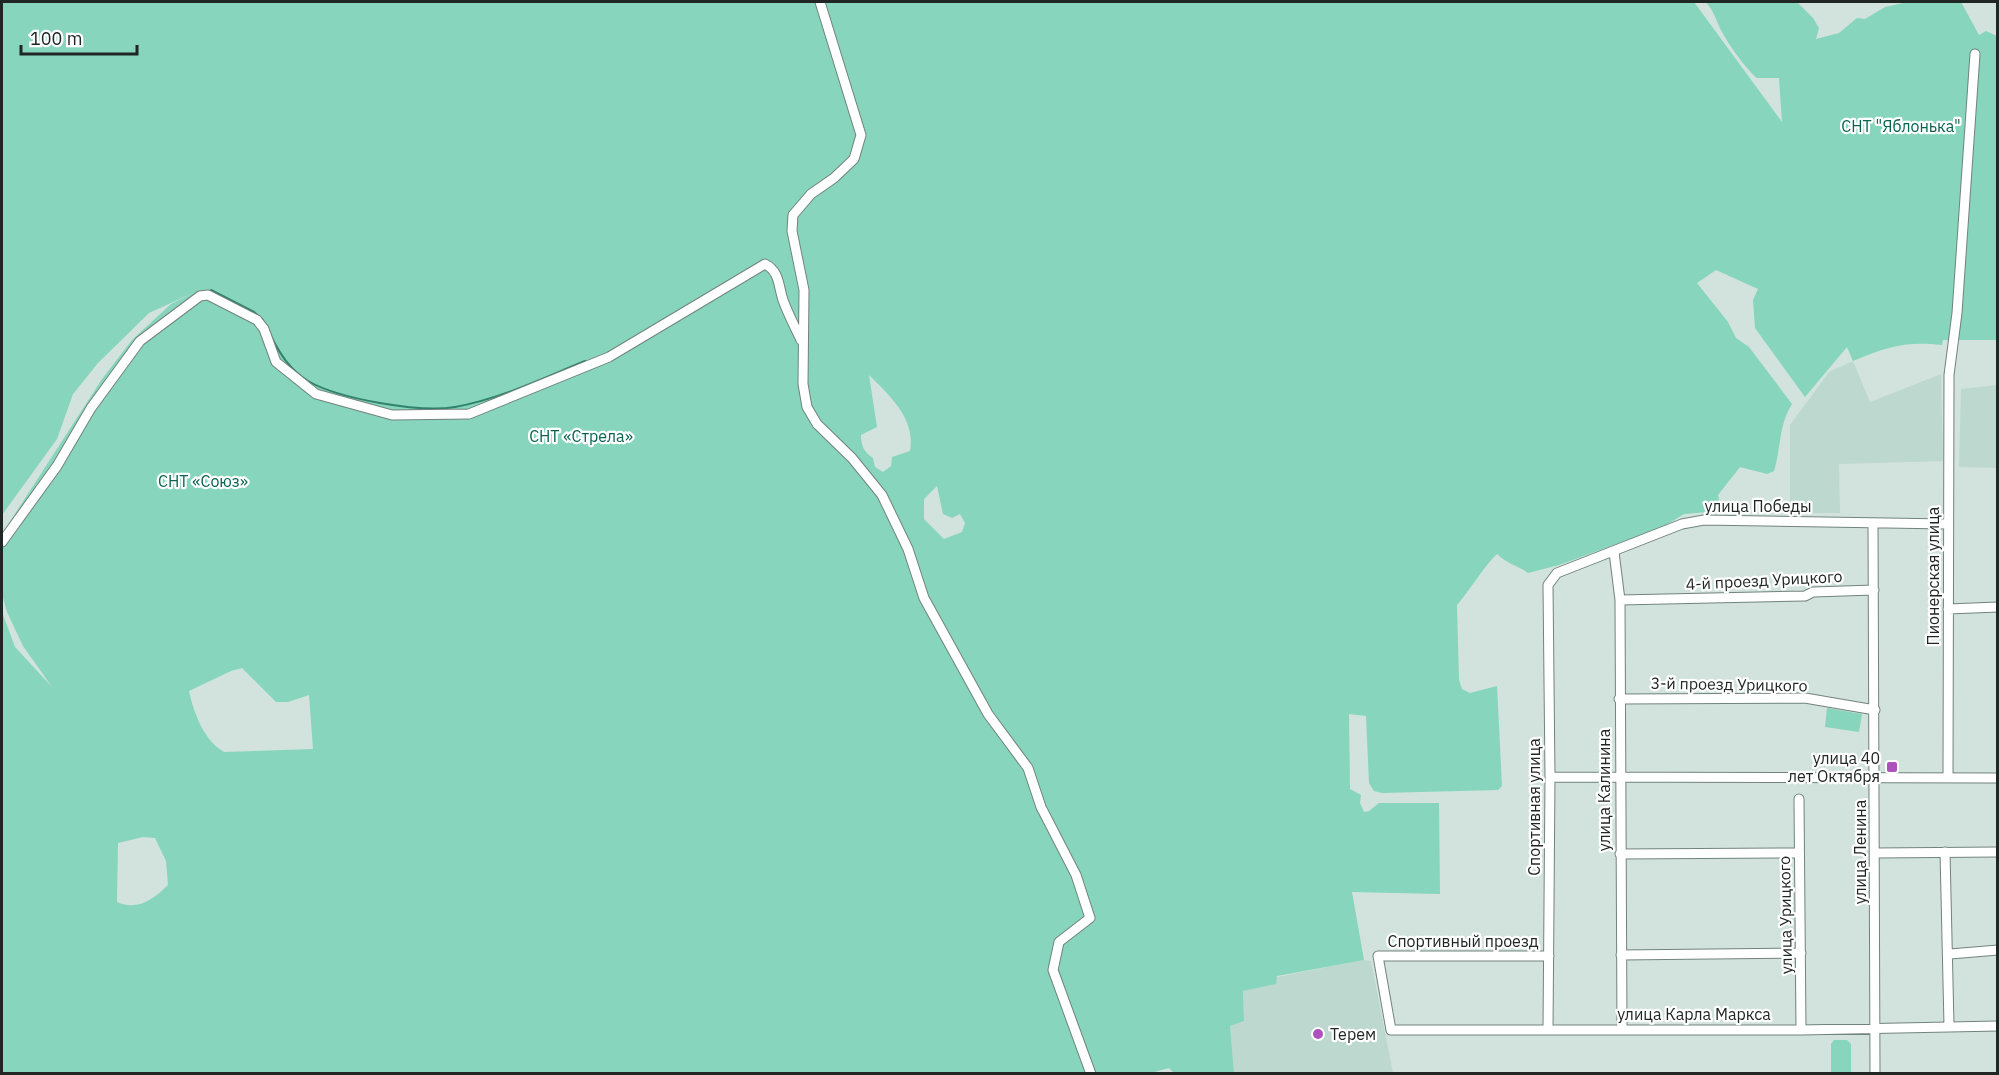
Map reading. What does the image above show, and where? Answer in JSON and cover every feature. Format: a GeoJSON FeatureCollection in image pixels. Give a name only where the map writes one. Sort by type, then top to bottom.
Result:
{"type":"FeatureCollection","features":[{"type":"Feature","properties":{"kind":"street"},"geometry":{"type":"LineString","coordinates":[[820,2],[861,135],[854,159],[811,194],[793,215],[792,231],[804,290],[803,384],[807,407],[818,424],[852,458],[882,495],[908,549],[924,598],[988,714],[1028,768],[1041,807],[1076,874],[1090,918],[1059,942],[1053,970],[1091,1074]]}},
{"type":"Feature","properties":{"kind":"street","name":"Пионерская улица"},"geometry":{"type":"LineString","coordinates":[[1948,778],[1949,375],[1957,313],[1975,54]]}},
{"type":"Feature","properties":{"kind":"street"},"geometry":{"type":"LineString","coordinates":[[2,542],[57,466],[91,408],[140,341],[200,296],[208,295],[257,320],[264,329],[276,362],[316,394],[392,415],[469,414],[533,390],[609,357],[765,264],[772,268],[780,281],[783,300],[803,343]]}},
{"type":"Feature","properties":{"kind":"street","name":"улица Победы"},"geometry":{"type":"LineString","coordinates":[[1548,585],[1557,573],[1682,524],[1704,520],[1948,524]]}},
{"type":"Feature","properties":{"kind":"street","name":"улица Ленина"},"geometry":{"type":"LineString","coordinates":[[1873,523],[1876,853],[1875,1074]]}},
{"type":"Feature","properties":{"kind":"street","name":"улица Калинина"},"geometry":{"type":"LineString","coordinates":[[1614,552],[1620,600],[1622,1029]]}},
{"type":"Feature","properties":{"kind":"street","name":"Спортивная улица"},"geometry":{"type":"LineString","coordinates":[[1548,585],[1550,777],[1548,1030]]}},
{"type":"Feature","properties":{"kind":"street","name":"4-й проезд Урицкого"},"geometry":{"type":"LineString","coordinates":[[1620,600],[1805,597],[1813,592],[1874,590]]}},
{"type":"Feature","properties":{"kind":"street"},"geometry":{"type":"LineString","coordinates":[[1948,609],[1998,607]]}},
{"type":"Feature","properties":{"kind":"street","name":"3-й проезд Урицкого"},"geometry":{"type":"LineString","coordinates":[[1619,699],[1805,699],[1875,710]]}},
{"type":"Feature","properties":{"kind":"street"},"geometry":{"type":"LineString","coordinates":[[1550,777],[1998,778]]}},
{"type":"Feature","properties":{"kind":"street","name":"улица Урицкого"},"geometry":{"type":"LineString","coordinates":[[1799,799],[1801,1030]]}},
{"type":"Feature","properties":{"kind":"street"},"geometry":{"type":"LineString","coordinates":[[1945,852],[1950,954],[1949,1025]]}},
{"type":"Feature","properties":{"kind":"street"},"geometry":{"type":"LineString","coordinates":[[1876,853],[1998,852]]}},
{"type":"Feature","properties":{"kind":"street"},"geometry":{"type":"LineString","coordinates":[[1620,854],[1799,853]]}},
{"type":"Feature","properties":{"kind":"street"},"geometry":{"type":"LineString","coordinates":[[1950,954],[1998,950]]}},
{"type":"Feature","properties":{"kind":"street"},"geometry":{"type":"LineString","coordinates":[[1621,955],[1801,953]]}},
{"type":"Feature","properties":{"kind":"street","name":"Спортивный проезд"},"geometry":{"type":"LineString","coordinates":[[1391,1030],[1378,956],[1549,956]]}},
{"type":"Feature","properties":{"kind":"street","name":"улица Карла Маркса"},"geometry":{"type":"LineString","coordinates":[[1391,1030],[1801,1030],[1949,1025],[1998,1026]]}},
{"type":"Feature","properties":{"kind":"shaded area"},"geometry":{"type":"Polygon","coordinates":[[[1853,361],[1870,402],[1941,374],[1943,461],[1839,464],[1840,513],[1790,513],[1790,425],[1829,372],[1853,361]]]}},
{"type":"Feature","properties":{"kind":"shaded area"},"geometry":{"type":"Polygon","coordinates":[[[1997,385],[1997,468],[1959,467],[1961,389],[1997,385]]]}},
{"type":"Feature","properties":{"kind":"shaded area"},"geometry":{"type":"Polygon","coordinates":[[[1364,960],[1371,961],[1393,1073],[1234,1073],[1230,1026],[1244,1021],[1243,991],[1275,984],[1277,977],[1364,960]]]}},
{"type":"Feature","properties":{"kind":"green space"},"geometry":{"type":"Polygon","coordinates":[[[2,2],[1694,2],[1782,122],[1779,78],[1757,78],[1753,74],[1729,43],[1706,2],[1797,2],[1813,18],[1819,28],[1816,39],[1839,33],[1857,18],[1865,19],[1885,7],[1908,2],[1961,2],[1979,35],[1986,31],[1997,36],[1997,340],[1943,340],[1942,345],[1907,345],[1886,349],[1853,361],[1847,347],[1805,397],[1755,328],[1753,300],[1758,289],[1716,270],[1697,283],[1728,322],[1736,338],[1749,347],[1792,404],[1782,428],[1774,471],[1767,474],[1740,467],[1718,495],[1721,511],[1684,514],[1663,527],[1559,565],[1528,573],[1497,554],[1492,559],[1457,605],[1459,680],[1462,689],[1470,693],[1497,686],[1502,786],[1498,790],[1382,793],[1374,791],[1369,783],[1366,716],[1349,714],[1350,789],[1361,795],[1360,803],[1364,812],[1379,803],[1439,803],[1440,894],[1352,892],[1364,960],[1277,976],[1276,984],[1243,991],[1244,1021],[1230,1026],[1234,1073],[1174,1073],[1169,1068],[1147,1074],[2,1073],[2,612],[15,647],[52,687],[23,646],[7,612],[2,594],[2,534],[102,379],[132,340],[171,304],[195,292],[149,313],[98,363],[73,394],[57,439],[2,515],[2,2]],[[869,375],[877,427],[861,435],[865,451],[873,458],[875,467],[883,472],[891,466],[892,457],[910,451],[911,439],[900,409],[869,375]],[[937,486],[924,499],[924,519],[944,539],[962,532],[965,523],[960,514],[952,518],[943,514],[937,486]],[[242,668],[189,691],[201,726],[217,747],[224,752],[313,749],[309,695],[288,702],[276,702],[242,668]],[[143,837],[118,843],[117,902],[138,905],[157,895],[168,885],[166,861],[155,838],[143,837]]]}},
{"type":"Feature","properties":{"kind":"green space"},"geometry":{"type":"Polygon","coordinates":[[[1827,708],[1862,714],[1859,732],[1825,727],[1827,708]]]}},
{"type":"Feature","properties":{"kind":"green space"},"geometry":{"type":"Polygon","coordinates":[[[1834,1040],[1847,1040],[1851,1044],[1851,1073],[1831,1073],[1831,1044],[1834,1040]]]}},
{"type":"Feature","properties":{"kind":"waterway"},"geometry":{"type":"LineString","coordinates":[[211,290],[254,312],[263,320]]}},
{"type":"Feature","properties":{"kind":"waterway"},"geometry":{"type":"LineString","coordinates":[[271,336],[286,361],[296,372],[322,388],[359,399],[422,408],[455,407],[488,399],[585,361]]}},
{"type":"Feature","properties":{"kind":"place","name":"улица 40 лет Октября"},"geometry":{"type":"Point","coordinates":[1892,767]}},
{"type":"Feature","properties":{"kind":"place","name":"Терем"},"geometry":{"type":"Point","coordinates":[1318,1034]}},
{"type":"Feature","properties":{"kind":"park label","name":"СНТ \"Яблонька\""},"geometry":{"type":"Point","coordinates":[1901,126]}},
{"type":"Feature","properties":{"kind":"park label","name":"СНТ «Стрела»"},"geometry":{"type":"Point","coordinates":[581,436]}},
{"type":"Feature","properties":{"kind":"park label","name":"СНТ «Союз»"},"geometry":{"type":"Point","coordinates":[203,481]}}]}
